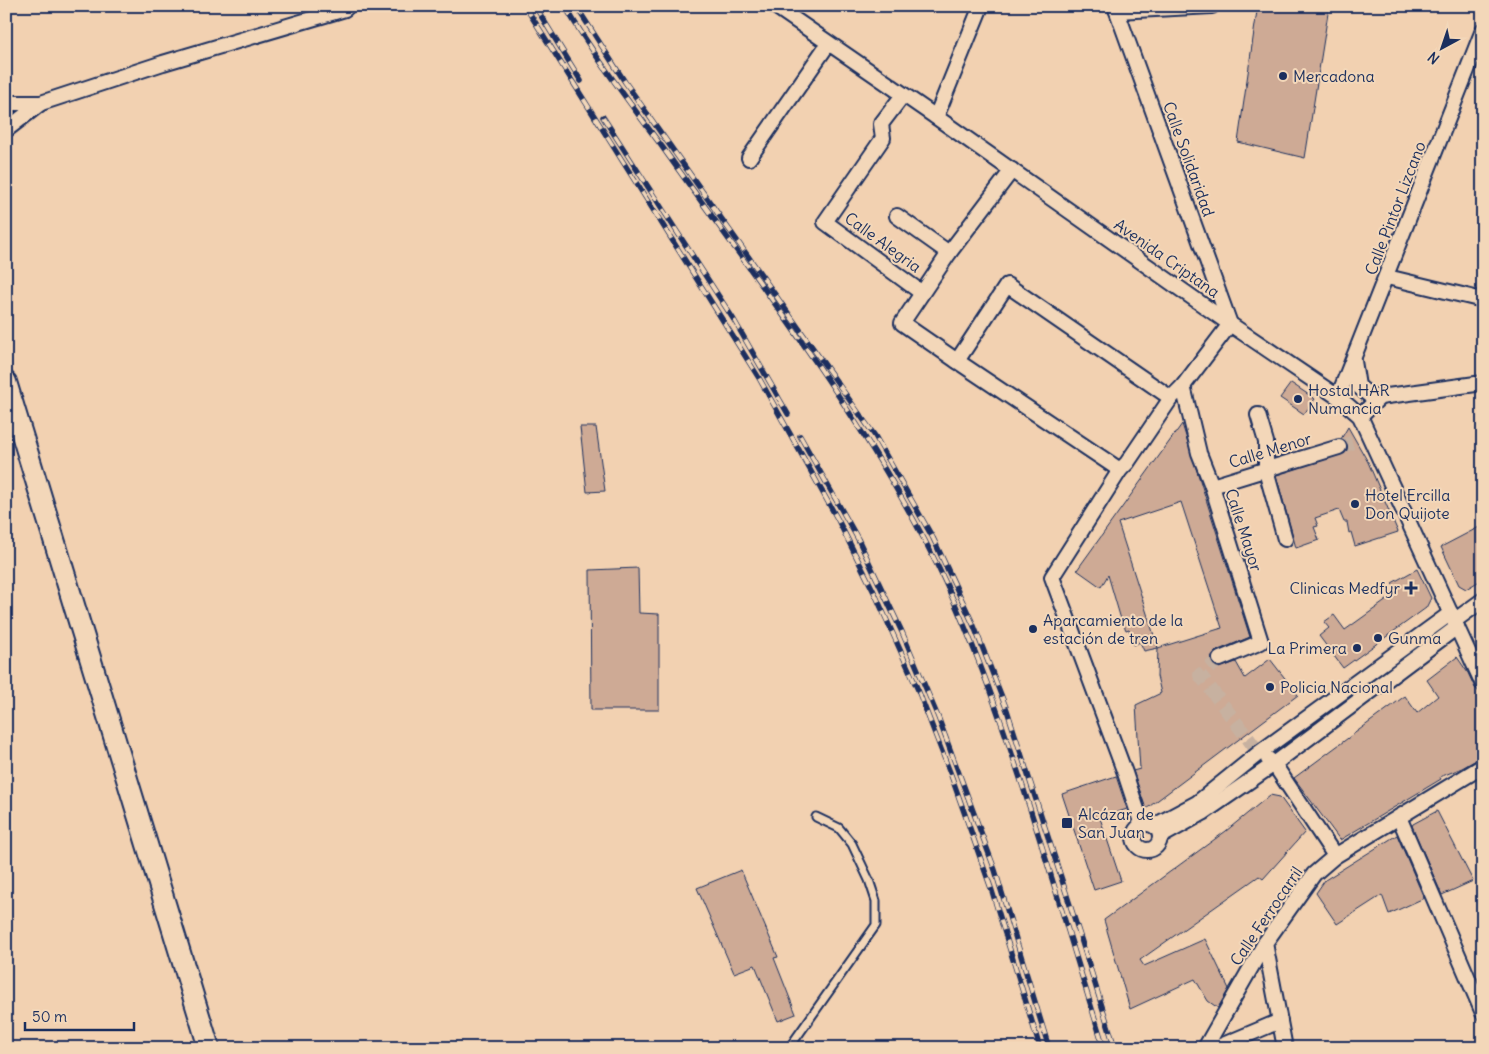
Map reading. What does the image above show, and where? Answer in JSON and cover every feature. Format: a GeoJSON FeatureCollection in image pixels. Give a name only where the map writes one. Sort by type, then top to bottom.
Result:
{"type":"FeatureCollection","features":[{"type":"Feature","properties":{"kind":"street"},"geometry":{"type":"LineString","coordinates":[[6,103],[41,103],[163,63],[345,9],[348,6]]}},
{"type":"Feature","properties":{"kind":"street","name":"Avenida Criptana"},"geometry":{"type":"LineString","coordinates":[[775,6],[1230,324],[1338,397],[1360,416],[1363,439],[1454,620],[1483,684]]}},
{"type":"Feature","properties":{"kind":"street"},"geometry":{"type":"LineString","coordinates":[[936,117],[980,6]]}},
{"type":"Feature","properties":{"kind":"street"},"geometry":{"type":"LineString","coordinates":[[1116,9],[1211,6]]}},
{"type":"Feature","properties":{"kind":"street","name":"Calle Solidaridad"},"geometry":{"type":"LineString","coordinates":[[1116,9],[1230,324]]}},
{"type":"Feature","properties":{"kind":"street","name":"Calle Pintor Lizcano"},"geometry":{"type":"LineString","coordinates":[[1338,397],[1483,30]]}},
{"type":"Feature","properties":{"kind":"street"},"geometry":{"type":"LineString","coordinates":[[749,158],[828,44]]}},
{"type":"Feature","properties":{"kind":"street","name":"Calle Alegria"},"geometry":{"type":"LineString","coordinates":[[904,96],[881,124],[883,138],[825,222],[922,293]]}},
{"type":"Feature","properties":{"kind":"street"},"geometry":{"type":"LineString","coordinates":[[6,130],[41,103]]}},
{"type":"Feature","properties":{"kind":"street"},"geometry":{"type":"LineString","coordinates":[[1012,170],[949,253],[902,323],[1120,470]]}},
{"type":"Feature","properties":{"kind":"street"},"geometry":{"type":"LineString","coordinates":[[898,216],[949,253]]}},
{"type":"Feature","properties":{"kind":"street"},"geometry":{"type":"LineString","coordinates":[[1387,277],[1483,300]]}},
{"type":"Feature","properties":{"kind":"street"},"geometry":{"type":"LineString","coordinates":[[957,361],[1008,285],[1171,398]]}},
{"type":"Feature","properties":{"kind":"street"},"geometry":{"type":"LineString","coordinates":[[1152,829],[1125,773],[1052,577],[1120,470],[1127,463],[1171,398],[1183,386],[1230,324]]}},
{"type":"Feature","properties":{"kind":"street"},"geometry":{"type":"LineString","coordinates":[[1354,358],[1358,386],[1369,395],[1380,397],[1483,383]]}},
{"type":"Feature","properties":{"kind":"street"},"geometry":{"type":"LineString","coordinates":[[6,382],[209,1048]]}},
{"type":"Feature","properties":{"kind":"street","name":"Calle Mayor"},"geometry":{"type":"LineString","coordinates":[[1183,386],[1199,453],[1212,486],[1261,642],[1220,659]]}},
{"type":"Feature","properties":{"kind":"street"},"geometry":{"type":"LineString","coordinates":[[1360,416],[1380,397]]}},
{"type":"Feature","properties":{"kind":"street"},"geometry":{"type":"LineString","coordinates":[[1258,415],[1266,442],[1266,471],[1286,540]]}},
{"type":"Feature","properties":{"kind":"street","name":"Calle Menor"},"geometry":{"type":"LineString","coordinates":[[1212,486],[1266,471],[1339,447]]}},
{"type":"Feature","properties":{"kind":"street"},"geometry":{"type":"LineString","coordinates":[[1152,829],[1197,803],[1259,754],[1483,600]]}},
{"type":"Feature","properties":{"kind":"street"},"geometry":{"type":"LineString","coordinates":[[1152,829],[1203,813],[1274,764],[1454,620]]}},
{"type":"Feature","properties":{"kind":"street"},"geometry":{"type":"LineString","coordinates":[[1259,754],[1274,764],[1335,856]]}},
{"type":"Feature","properties":{"kind":"street","name":"Calle Ferrocarril"},"geometry":{"type":"LineString","coordinates":[[1205,1048],[1265,943],[1314,874],[1335,856],[1483,766]]}},
{"type":"Feature","properties":{"kind":"street"},"geometry":{"type":"LineString","coordinates":[[1399,817],[1483,1013]]}},
{"type":"Feature","properties":{"kind":"street"},"geometry":{"type":"LineString","coordinates":[[1265,943],[1285,1048]]}},
{"type":"Feature","properties":{"kind":"street"},"geometry":{"type":"LineString","coordinates":[[1216,1048],[1280,1021]]}},
{"type":"Feature","properties":{"kind":"lane"},"geometry":{"type":"LineString","coordinates":[[789,1048],[876,925],[876,902],[869,880],[852,844],[838,828],[816,817]]}},
{"type":"Feature","properties":{"kind":"building","name":"Mercadona"},"geometry":{"type":"Polygon","coordinates":[[[1329,7],[1305,158],[1238,142],[1257,11],[1329,7]]]}},
{"type":"Feature","properties":{"kind":"building","name":"Hostal HAR Numancia"},"geometry":{"type":"Polygon","coordinates":[[[1291,383],[1315,399],[1304,414],[1280,398],[1291,383]]]}},
{"type":"Feature","properties":{"kind":"building"},"geometry":{"type":"Polygon","coordinates":[[[1182,424],[1250,637],[1216,651],[1211,657],[1212,663],[1219,668],[1236,662],[1245,678],[1270,659],[1298,695],[1146,809],[1133,771],[1140,769],[1136,705],[1161,693],[1157,676],[1158,648],[1144,651],[1140,642],[1134,645],[1129,629],[1126,630],[1120,616],[1108,575],[1101,587],[1077,570],[1182,424]],[[1181,502],[1118,523],[1158,648],[1222,628],[1181,502]]]}},
{"type":"Feature","properties":{"kind":"building"},"geometry":{"type":"Polygon","coordinates":[[[580,427],[596,427],[605,491],[587,492],[580,427]]]}},
{"type":"Feature","properties":{"kind":"building"},"geometry":{"type":"Polygon","coordinates":[[[1348,427],[1368,462],[1398,532],[1355,546],[1351,532],[1349,533],[1347,522],[1344,522],[1339,510],[1315,518],[1318,526],[1314,527],[1319,540],[1296,548],[1276,475],[1345,453],[1347,445],[1341,439],[1348,427]]]}},
{"type":"Feature","properties":{"kind":"building"},"geometry":{"type":"Polygon","coordinates":[[[1483,525],[1483,579],[1466,589],[1459,585],[1441,547],[1483,525]]]}},
{"type":"Feature","properties":{"kind":"building"},"geometry":{"type":"Polygon","coordinates":[[[638,568],[639,613],[659,614],[659,710],[591,710],[590,570],[638,568]]]}},
{"type":"Feature","properties":{"kind":"building"},"geometry":{"type":"Polygon","coordinates":[[[1417,569],[1431,598],[1426,608],[1343,668],[1319,636],[1329,628],[1324,622],[1334,615],[1345,630],[1398,592],[1392,583],[1417,569]]]}},
{"type":"Feature","properties":{"kind":"building"},"geometry":{"type":"Polygon","coordinates":[[[1457,657],[1475,688],[1483,694],[1483,756],[1462,768],[1440,777],[1441,779],[1340,840],[1294,778],[1405,696],[1417,713],[1438,696],[1427,680],[1457,657]]]}},
{"type":"Feature","properties":{"kind":"building","name":"Alcázar de San Juan"},"geometry":{"type":"Polygon","coordinates":[[[1116,776],[1127,809],[1100,818],[1121,881],[1094,890],[1062,794],[1116,776]]]}},
{"type":"Feature","properties":{"kind":"building"},"geometry":{"type":"Polygon","coordinates":[[[1270,795],[1280,797],[1305,832],[1263,879],[1259,876],[1140,960],[1144,966],[1205,939],[1229,989],[1218,1008],[1208,1001],[1195,979],[1130,1009],[1104,920],[1226,831],[1270,795]]]}},
{"type":"Feature","properties":{"kind":"building"},"geometry":{"type":"Polygon","coordinates":[[[1437,811],[1473,881],[1442,895],[1412,826],[1437,811]]]}},
{"type":"Feature","properties":{"kind":"building"},"geometry":{"type":"Polygon","coordinates":[[[1397,835],[1424,898],[1389,914],[1382,895],[1337,924],[1316,893],[1325,880],[1397,835]]]}},
{"type":"Feature","properties":{"kind":"building"},"geometry":{"type":"Polygon","coordinates":[[[741,870],[778,957],[774,958],[796,1014],[778,1021],[755,965],[734,973],[697,888],[741,870]]]}},
{"type":"Feature","properties":{"kind":"tunnel"},"geometry":{"type":"LineString","coordinates":[[1339,447],[1357,441]]}},
{"type":"Feature","properties":{"kind":"tunnel"},"geometry":{"type":"LineString","coordinates":[[1220,659],[1200,675],[1259,753]]}},
{"type":"Feature","properties":{"kind":"railway"},"geometry":{"type":"LineString","coordinates":[[525,6],[759,378],[838,520],[876,596],[918,690],[951,775],[992,891],[1040,1048]]}},
{"type":"Feature","properties":{"kind":"railway"},"geometry":{"type":"LineString","coordinates":[[535,6],[581,81]]}},
{"type":"Feature","properties":{"kind":"railway"},"geometry":{"type":"LineString","coordinates":[[565,6],[612,78],[800,339],[865,437],[924,539],[966,629],[1001,723],[1033,819],[1104,1048]]}},
{"type":"Feature","properties":{"kind":"railway"},"geometry":{"type":"LineString","coordinates":[[576,6],[625,82],[875,436],[933,538],[974,626],[1007,710],[1115,1048]]}},
{"type":"Feature","properties":{"kind":"railway"},"geometry":{"type":"LineString","coordinates":[[603,117],[734,320],[788,414]]}},
{"type":"Feature","properties":{"kind":"railway"},"geometry":{"type":"LineString","coordinates":[[800,436],[858,539],[902,632],[938,717],[995,870],[1049,1048]]}},
{"type":"Feature","properties":{"kind":"place","name":"Mercadona"},"geometry":{"type":"Point","coordinates":[1283,76]}},
{"type":"Feature","properties":{"kind":"place","name":"Hostal HAR Numancia"},"geometry":{"type":"Point","coordinates":[1298,399]}},
{"type":"Feature","properties":{"kind":"place","name":"Hotel Ercilla Don Quijote"},"geometry":{"type":"Point","coordinates":[1355,504]}},
{"type":"Feature","properties":{"kind":"place","name":"Clinicas Medfyr"},"geometry":{"type":"Point","coordinates":[1411,588]}},
{"type":"Feature","properties":{"kind":"place","name":"Aparcamiento de la estación de tren"},"geometry":{"type":"Point","coordinates":[1033,629]}},
{"type":"Feature","properties":{"kind":"place","name":"Gunma"},"geometry":{"type":"Point","coordinates":[1378,638]}},
{"type":"Feature","properties":{"kind":"place","name":"La Primera"},"geometry":{"type":"Point","coordinates":[1357,648]}},
{"type":"Feature","properties":{"kind":"place","name":"Policia Nacional"},"geometry":{"type":"Point","coordinates":[1270,687]}},
{"type":"Feature","properties":{"kind":"place","name":"Alcázar de San Juan"},"geometry":{"type":"Point","coordinates":[1067,823]}}]}
